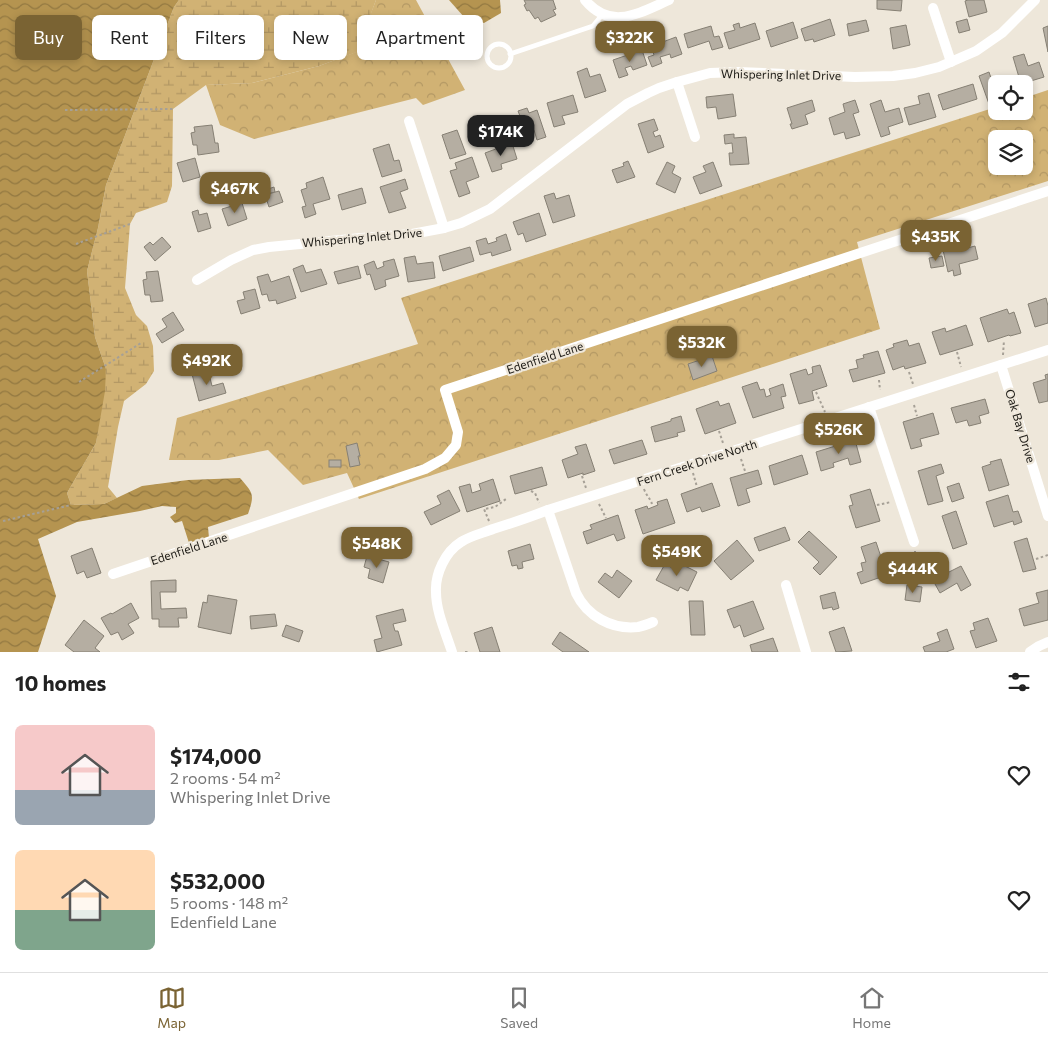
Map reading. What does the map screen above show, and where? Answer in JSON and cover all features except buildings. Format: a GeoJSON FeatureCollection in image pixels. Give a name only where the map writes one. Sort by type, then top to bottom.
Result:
{"type":"FeatureCollection","features":[{"type":"Feature","properties":{"kind":"street"},"geometry":{"type":"LineString","coordinates":[[585,0],[602,15],[608,17],[636,14],[669,0]]}},
{"type":"Feature","properties":{"kind":"street","name":"Whispering Inlet Drive"},"geometry":{"type":"LineString","coordinates":[[197,280],[231,260],[253,250],[412,234],[461,223],[490,209],[627,104],[648,93],[677,82],[710,73],[738,72],[855,77],[915,74],[939,67],[976,51],[1002,33],[1035,0]]}},
{"type":"Feature","properties":{"kind":"street"},"geometry":{"type":"LineString","coordinates":[[933,8],[951,62]]}},
{"type":"Feature","properties":{"kind":"street"},"geometry":{"type":"LineString","coordinates":[[677,82],[695,138]]}},
{"type":"Feature","properties":{"kind":"street"},"geometry":{"type":"LineString","coordinates":[[409,121],[444,228]]}},
{"type":"Feature","properties":{"kind":"street","name":"Edenfield Lane"},"geometry":{"type":"LineString","coordinates":[[113,574],[425,469],[445,458],[456,445],[458,432],[445,390],[1048,192]]}},
{"type":"Feature","properties":{"kind":"street","name":"Fern Creek Drive North"},"geometry":{"type":"LineString","coordinates":[[452,652],[439,611],[436,583],[442,565],[454,548],[462,541],[546,511],[1048,350]]}},
{"type":"Feature","properties":{"kind":"street","name":"Oak Bay Drive"},"geometry":{"type":"LineString","coordinates":[[1003,364],[1045,495],[1048,516]]}},
{"type":"Feature","properties":{"kind":"street"},"geometry":{"type":"LineString","coordinates":[[870,407],[914,542]]}},
{"type":"Feature","properties":{"kind":"street"},"geometry":{"type":"LineString","coordinates":[[546,511],[576,593],[586,609],[598,619],[624,627],[638,627],[653,622]]}},
{"type":"Feature","properties":{"kind":"street"},"geometry":{"type":"LineString","coordinates":[[786,585],[806,652]]}},
{"type":"Feature","properties":{"kind":"street"},"geometry":{"type":"LineString","coordinates":[[1030,652],[1048,642]]}},
{"type":"Feature","properties":{"kind":"lane"},"geometry":{"type":"LineString","coordinates":[[510,54],[593,26],[602,15]]}},
{"type":"Feature","properties":{"kind":"lane"},"geometry":{"type":"LineString","coordinates":[[495,45],[503,45],[510,54],[509,63],[502,68],[490,65],[487,58],[489,50],[495,45]]}},
{"type":"Feature","properties":{"kind":"path"},"geometry":{"type":"LineString","coordinates":[[65,110],[173,109]]}},
{"type":"Feature","properties":{"kind":"path"},"geometry":{"type":"LineString","coordinates":[[76,244],[130,224]]}},
{"type":"Feature","properties":{"kind":"path"},"geometry":{"type":"LineString","coordinates":[[1003,364],[1004,340]]}},
{"type":"Feature","properties":{"kind":"path"},"geometry":{"type":"LineString","coordinates":[[79,382],[141,343]]}},
{"type":"Feature","properties":{"kind":"path"},"geometry":{"type":"LineString","coordinates":[[957,352],[963,377]]}},
{"type":"Feature","properties":{"kind":"path"},"geometry":{"type":"LineString","coordinates":[[879,380],[880,390]]}},
{"type":"Feature","properties":{"kind":"path"},"geometry":{"type":"LineString","coordinates":[[816,392],[827,421]]}},
{"type":"Feature","properties":{"kind":"path"},"geometry":{"type":"LineString","coordinates":[[914,405],[917,416]]}},
{"type":"Feature","properties":{"kind":"path"},"geometry":{"type":"LineString","coordinates":[[719,431],[726,453]]}},
{"type":"Feature","properties":{"kind":"path"},"geometry":{"type":"LineString","coordinates":[[738,449],[745,471]]}},
{"type":"Feature","properties":{"kind":"path"},"geometry":{"type":"LineString","coordinates":[[690,465],[697,487]]}},
{"type":"Feature","properties":{"kind":"path"},"geometry":{"type":"LineString","coordinates":[[642,480],[646,495],[652,504]]}},
{"type":"Feature","properties":{"kind":"path"},"geometry":{"type":"LineString","coordinates":[[531,491],[546,511]]}},
{"type":"Feature","properties":{"kind":"path"},"geometry":{"type":"LineString","coordinates":[[596,495],[600,508],[606,518]]}},
{"type":"Feature","properties":{"kind":"path"},"geometry":{"type":"LineString","coordinates":[[484,509],[495,507],[506,499]]}},
{"type":"Feature","properties":{"kind":"path"},"geometry":{"type":"LineString","coordinates":[[877,505],[900,499]]}},
{"type":"Feature","properties":{"kind":"path"},"geometry":{"type":"LineString","coordinates":[[2,521],[71,505]]}},
{"type":"Feature","properties":{"kind":"path"},"geometry":{"type":"LineString","coordinates":[[914,542],[916,584]]}},
{"type":"Feature","properties":{"kind":"path"},"geometry":{"type":"LineString","coordinates":[[1036,559],[1048,555]]}},
{"type":"Feature","properties":{"kind":"green space"},"geometry":{"type":"Polygon","coordinates":[[[179,0],[376,0],[371,15],[357,15],[357,52],[347,56],[347,15],[274,15],[274,60],[335,60],[252,83],[206,85],[173,109],[172,186],[167,202],[136,213],[130,224],[125,288],[136,315],[147,326],[153,346],[154,371],[146,384],[124,401],[108,487],[117,498],[104,504],[71,505],[67,493],[96,443],[106,369],[95,337],[87,271],[106,185],[154,60],[167,60],[167,25],[174,7],[179,0]]]}},
{"type":"Feature","properties":{"kind":"green space"},"geometry":{"type":"Polygon","coordinates":[[[376,0],[416,0],[424,15],[370,15],[376,0]]]}},
{"type":"Feature","properties":{"kind":"green space"},"geometry":{"type":"Polygon","coordinates":[[[357,49],[357,60],[449,60],[465,90],[423,105],[416,98],[254,139],[220,125],[206,85],[252,83],[319,66],[335,60],[347,60],[347,55],[356,52],[357,49]]]}},
{"type":"Feature","properties":{"kind":"green space"},"geometry":{"type":"Polygon","coordinates":[[[1048,90],[1048,181],[857,242],[880,329],[359,499],[347,473],[303,485],[268,450],[219,460],[169,460],[177,418],[418,344],[401,298],[988,110],[988,120],[1033,120],[1033,95],[1048,90]]]}},
{"type":"Feature","properties":{"kind":"water"},"geometry":{"type":"Polygon","coordinates":[[[0,0],[179,0],[174,7],[167,25],[167,15],[92,15],[92,60],[154,60],[106,185],[87,271],[95,337],[106,369],[105,391],[96,443],[67,493],[71,505],[104,504],[142,486],[188,480],[240,478],[252,494],[252,502],[248,514],[208,527],[209,538],[189,543],[182,521],[175,523],[170,517],[176,513],[176,507],[162,506],[77,522],[38,539],[56,596],[38,652],[0,652],[0,0]]]}},
{"type":"Feature","properties":{"kind":"water"},"geometry":{"type":"Polygon","coordinates":[[[449,0],[500,0],[501,13],[484,23],[483,15],[462,15],[449,0]]]}}]}
